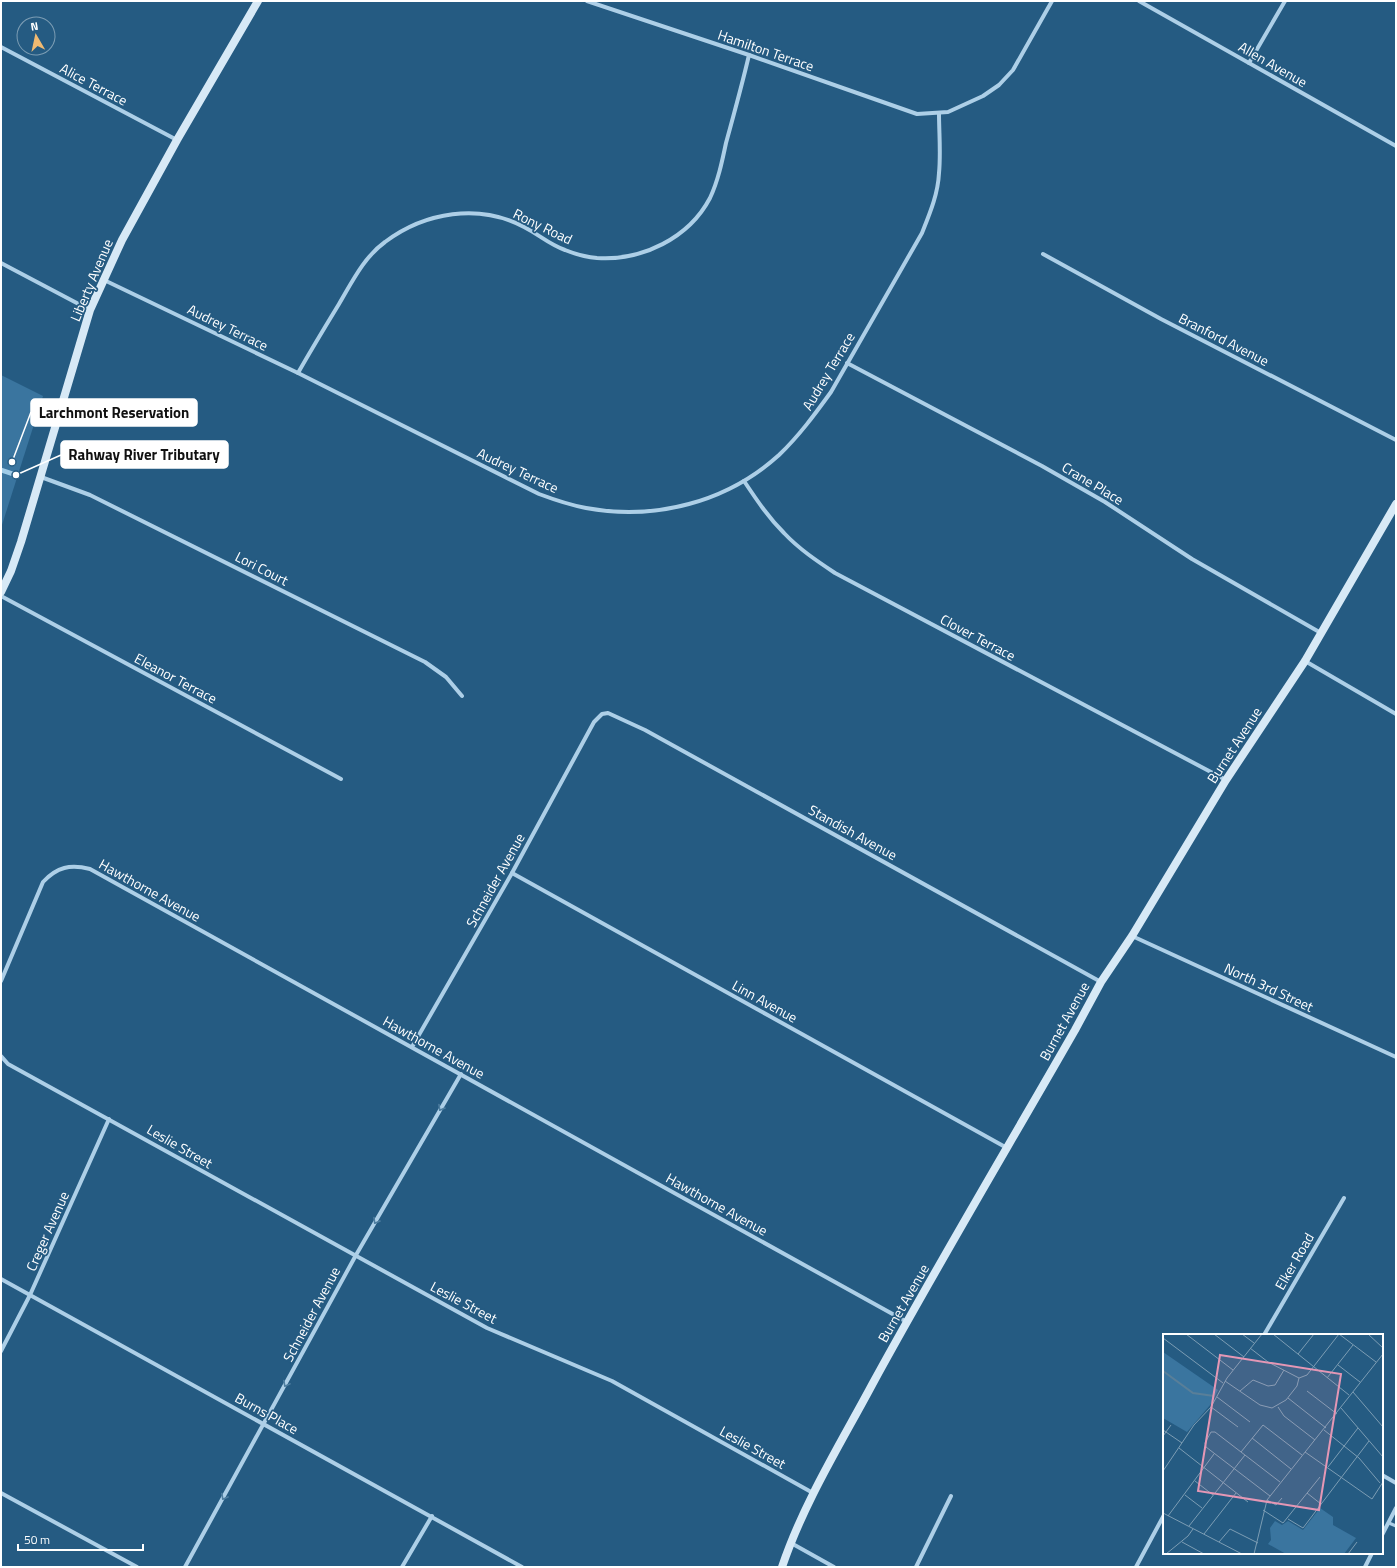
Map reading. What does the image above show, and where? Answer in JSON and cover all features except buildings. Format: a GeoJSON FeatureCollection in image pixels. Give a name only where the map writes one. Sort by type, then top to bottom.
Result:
{"type":"FeatureCollection","features":[{"type":"Feature","properties":{"kind":"street","name":"Liberty Avenue"},"geometry":{"type":"LineString","coordinates":[[1,592],[11,571],[21,542],[90,310],[122,240],[258,1]]}},
{"type":"Feature","properties":{"kind":"street","name":"Hamilton Terrace"},"geometry":{"type":"LineString","coordinates":[[587,1],[917,114],[938,113]]}},
{"type":"Feature","properties":{"kind":"street"},"geometry":{"type":"LineString","coordinates":[[938,113],[948,112],[964,105],[983,96],[999,85],[1014,70],[1052,1]]}},
{"type":"Feature","properties":{"kind":"street","name":"Allen Avenue"},"geometry":{"type":"LineString","coordinates":[[1139,1],[1396,146]]}},
{"type":"Feature","properties":{"kind":"street"},"geometry":{"type":"LineString","coordinates":[[1249,63],[1285,1]]}},
{"type":"Feature","properties":{"kind":"street","name":"Alice Terrace"},"geometry":{"type":"LineString","coordinates":[[1,47],[178,140]]}},
{"type":"Feature","properties":{"kind":"street","name":"Rony Road"},"geometry":{"type":"LineString","coordinates":[[298,373],[365,262],[384,242],[406,228],[419,222],[458,213],[485,214],[498,217],[524,227],[563,249],[598,258],[622,258],[646,252],[677,236],[703,210],[715,186],[750,56]]}},
{"type":"Feature","properties":{"kind":"street","name":"Audrey Terrace"},"geometry":{"type":"LineString","coordinates":[[104,280],[298,373],[539,494],[586,508],[622,512],[658,510],[682,506],[728,490],[744,481],[779,455],[814,417],[831,392],[922,232],[930,213],[937,191],[940,172],[938,113]]}},
{"type":"Feature","properties":{"kind":"street","name":"Branford Avenue"},"geometry":{"type":"LineString","coordinates":[[1043,254],[1161,319],[1396,440]]}},
{"type":"Feature","properties":{"kind":"street"},"geometry":{"type":"LineString","coordinates":[[1,263],[90,310]]}},
{"type":"Feature","properties":{"kind":"street","name":"Crane Place"},"geometry":{"type":"LineString","coordinates":[[847,363],[1105,502],[1192,559],[1321,633]]}},
{"type":"Feature","properties":{"kind":"street","name":"Lori Court"},"geometry":{"type":"LineString","coordinates":[[41,477],[90,495],[425,662],[446,677],[462,696]]}},
{"type":"Feature","properties":{"kind":"street","name":"Clover Terrace"},"geometry":{"type":"LineString","coordinates":[[744,481],[769,516],[784,533],[800,548],[835,573],[1226,780]]}},
{"type":"Feature","properties":{"kind":"street","name":"Burnet Avenue"},"geometry":{"type":"LineString","coordinates":[[782,1567],[790,1543],[813,1493],[906,1322],[1075,1030],[1101,982],[1132,936],[1226,780],[1305,661],[1396,504]]}},
{"type":"Feature","properties":{"kind":"street","name":"Eleanor Terrace"},"geometry":{"type":"LineString","coordinates":[[1,596],[341,779]]}},
{"type":"Feature","properties":{"kind":"street"},"geometry":{"type":"LineString","coordinates":[[1305,661],[1396,714]]}},
{"type":"Feature","properties":{"kind":"street","name":"Standish Avenue"},"geometry":{"type":"LineString","coordinates":[[594,722],[602,714],[608,712],[639,727],[1101,982]]}},
{"type":"Feature","properties":{"kind":"street","name":"Schneider Avenue"},"geometry":{"type":"LineString","coordinates":[[412,1047],[512,873],[594,722]]}},
{"type":"Feature","properties":{"kind":"street","name":"Hawthorne Avenue"},"geometry":{"type":"LineString","coordinates":[[1,981],[43,882],[52,873],[60,869],[78,866],[90,869],[906,1322]]}},
{"type":"Feature","properties":{"kind":"street","name":"Linn Avenue"},"geometry":{"type":"LineString","coordinates":[[512,873],[1007,1148]]}},
{"type":"Feature","properties":{"kind":"street","name":"North 3rd Street"},"geometry":{"type":"LineString","coordinates":[[1132,936],[1396,1057]]}},
{"type":"Feature","properties":{"kind":"street"},"geometry":{"type":"LineString","coordinates":[[1,1056],[8,1064],[109,1119]]}},
{"type":"Feature","properties":{"kind":"street","name":"Schneider Avenue"},"geometry":{"type":"LineString","coordinates":[[185,1567],[356,1255],[461,1074]]}},
{"type":"Feature","properties":{"kind":"street","name":"Leslie Street"},"geometry":{"type":"LineString","coordinates":[[109,1119],[234,1190],[356,1255],[487,1328],[612,1381],[813,1493]]}},
{"type":"Feature","properties":{"kind":"street","name":"Creger Avenue"},"geometry":{"type":"LineString","coordinates":[[1,1351],[30,1295],[109,1119]]}},
{"type":"Feature","properties":{"kind":"street","name":"Elker Road"},"geometry":{"type":"LineString","coordinates":[[1265,1334],[1344,1198]]}},
{"type":"Feature","properties":{"kind":"street","name":"Burns Place"},"geometry":{"type":"LineString","coordinates":[[1,1279],[522,1567]]}},
{"type":"Feature","properties":{"kind":"street"},"geometry":{"type":"LineString","coordinates":[[1383,1476],[1396,1483]]}},
{"type":"Feature","properties":{"kind":"street"},"geometry":{"type":"LineString","coordinates":[[1,1493],[137,1567]]}},
{"type":"Feature","properties":{"kind":"street"},"geometry":{"type":"LineString","coordinates":[[916,1567],[951,1496]]}},
{"type":"Feature","properties":{"kind":"street"},"geometry":{"type":"LineString","coordinates":[[1383,1533],[1396,1508]]}},
{"type":"Feature","properties":{"kind":"street"},"geometry":{"type":"LineString","coordinates":[[402,1567],[432,1516]]}},
{"type":"Feature","properties":{"kind":"street"},"geometry":{"type":"LineString","coordinates":[[1136,1567],[1163,1517]]}},
{"type":"Feature","properties":{"kind":"street"},"geometry":{"type":"LineString","coordinates":[[790,1543],[834,1567]]}},
{"type":"Feature","properties":{"kind":"street"},"geometry":{"type":"LineString","coordinates":[[1365,1567],[1372,1554]]}},
{"type":"Feature","properties":{"kind":"lane"},"geometry":{"type":"LineString","coordinates":[[1389,1522],[1396,1526]]}},
{"type":"Feature","properties":{"kind":"shaded area"},"geometry":{"type":"Polygon","coordinates":[[[1,375],[43,396],[1,528],[1,375]]]}},
{"type":"Feature","properties":{"kind":"waterway"},"geometry":{"type":"LineString","coordinates":[[1,470],[16,475]]}},
{"type":"Feature","properties":{"kind":"place","name":"Larchmont Reservation"},"geometry":{"type":"Point","coordinates":[12,462]}},
{"type":"Feature","properties":{"kind":"place","name":"Rahway River Tributary"},"geometry":{"type":"Point","coordinates":[16,475]}}]}
